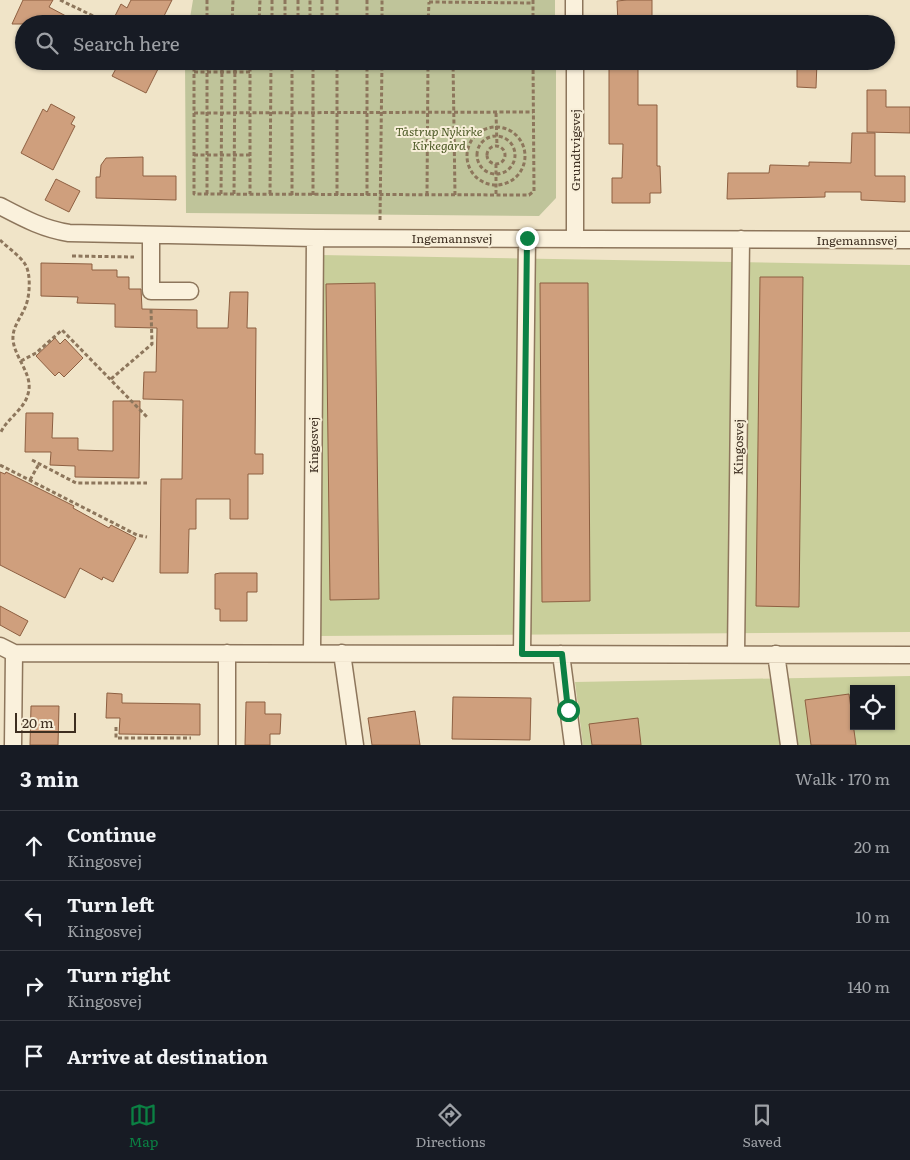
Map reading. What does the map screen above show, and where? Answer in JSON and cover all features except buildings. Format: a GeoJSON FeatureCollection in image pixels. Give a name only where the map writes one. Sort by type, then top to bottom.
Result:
{"type":"FeatureCollection","features":[{"type":"Feature","properties":{"kind":"street"},"geometry":{"type":"LineString","coordinates":[[574,0],[574,15]]}},
{"type":"Feature","properties":{"kind":"street","name":"Grundtvigsvej"},"geometry":{"type":"LineString","coordinates":[[575,70],[575,238]]}},
{"type":"Feature","properties":{"kind":"street","name":"Ingemannsvej"},"geometry":{"type":"LineString","coordinates":[[0,206],[51,230],[151,235],[315,238],[910,240]]}},
{"type":"Feature","properties":{"kind":"street"},"geometry":{"type":"LineString","coordinates":[[151,235],[151,291],[190,291]]}},
{"type":"Feature","properties":{"kind":"street","name":"Kingosvej"},"geometry":{"type":"LineString","coordinates":[[312,653],[315,238]]}},
{"type":"Feature","properties":{"kind":"street"},"geometry":{"type":"LineString","coordinates":[[522,654],[527,238]]}},
{"type":"Feature","properties":{"kind":"street","name":"Kingosvej"},"geometry":{"type":"LineString","coordinates":[[736,654],[741,239]]}},
{"type":"Feature","properties":{"kind":"street"},"geometry":{"type":"LineString","coordinates":[[13,745],[7,649],[227,653],[910,654]]}},
{"type":"Feature","properties":{"kind":"street"},"geometry":{"type":"LineString","coordinates":[[227,653],[227,745]]}},
{"type":"Feature","properties":{"kind":"street"},"geometry":{"type":"LineString","coordinates":[[342,653],[355,745]]}},
{"type":"Feature","properties":{"kind":"street"},"geometry":{"type":"LineString","coordinates":[[562,654],[573,745]]}},
{"type":"Feature","properties":{"kind":"street"},"geometry":{"type":"LineString","coordinates":[[776,654],[789,745]]}},
{"type":"Feature","properties":{"kind":"path"},"geometry":{"type":"LineString","coordinates":[[60,0],[91,15]]}},
{"type":"Feature","properties":{"kind":"path"},"geometry":{"type":"LineString","coordinates":[[207,0],[207,15]]}},
{"type":"Feature","properties":{"kind":"path"},"geometry":{"type":"LineString","coordinates":[[232,15],[233,0]]}},
{"type":"Feature","properties":{"kind":"path"},"geometry":{"type":"LineString","coordinates":[[259,15],[260,0]]}},
{"type":"Feature","properties":{"kind":"path"},"geometry":{"type":"LineString","coordinates":[[272,0],[272,15]]}},
{"type":"Feature","properties":{"kind":"path"},"geometry":{"type":"LineString","coordinates":[[285,0],[285,15]]}},
{"type":"Feature","properties":{"kind":"path"},"geometry":{"type":"LineString","coordinates":[[298,0],[298,15]]}},
{"type":"Feature","properties":{"kind":"path"},"geometry":{"type":"LineString","coordinates":[[310,0],[310,15]]}},
{"type":"Feature","properties":{"kind":"path"},"geometry":{"type":"LineString","coordinates":[[322,0],[322,15]]}},
{"type":"Feature","properties":{"kind":"path"},"geometry":{"type":"LineString","coordinates":[[337,0],[337,15]]}},
{"type":"Feature","properties":{"kind":"path"},"geometry":{"type":"LineString","coordinates":[[368,0],[368,15]]}},
{"type":"Feature","properties":{"kind":"path"},"geometry":{"type":"LineString","coordinates":[[382,0],[382,15]]}},
{"type":"Feature","properties":{"kind":"path"},"geometry":{"type":"LineString","coordinates":[[428,15],[428,1],[533,1],[533,15]]}},
{"type":"Feature","properties":{"kind":"path"},"geometry":{"type":"LineString","coordinates":[[270,70],[270,194]]}},
{"type":"Feature","properties":{"kind":"path"},"geometry":{"type":"LineString","coordinates":[[292,70],[292,195]]}},
{"type":"Feature","properties":{"kind":"path"},"geometry":{"type":"LineString","coordinates":[[313,70],[313,195]]}},
{"type":"Feature","properties":{"kind":"path"},"geometry":{"type":"LineString","coordinates":[[337,70],[337,195]]}},
{"type":"Feature","properties":{"kind":"path"},"geometry":{"type":"LineString","coordinates":[[367,70],[367,195]]}},
{"type":"Feature","properties":{"kind":"path"},"geometry":{"type":"LineString","coordinates":[[380,238],[382,70]]}},
{"type":"Feature","properties":{"kind":"path"},"geometry":{"type":"LineString","coordinates":[[427,195],[428,70]]}},
{"type":"Feature","properties":{"kind":"path"},"geometry":{"type":"LineString","coordinates":[[453,70],[455,195]]}},
{"type":"Feature","properties":{"kind":"path"},"geometry":{"type":"LineString","coordinates":[[250,194],[250,72],[194,72],[194,194],[381,196],[529,195],[534,191],[534,70]]}},
{"type":"Feature","properties":{"kind":"path"},"geometry":{"type":"LineString","coordinates":[[207,72],[207,194]]}},
{"type":"Feature","properties":{"kind":"path"},"geometry":{"type":"LineString","coordinates":[[222,72],[222,194]]}},
{"type":"Feature","properties":{"kind":"path"},"geometry":{"type":"LineString","coordinates":[[234,194],[235,72]]}},
{"type":"Feature","properties":{"kind":"path"},"geometry":{"type":"LineString","coordinates":[[194,113],[454,114],[534,112]]}},
{"type":"Feature","properties":{"kind":"path"},"geometry":{"type":"LineString","coordinates":[[496,113],[497,146]]}},
{"type":"Feature","properties":{"kind":"path"},"geometry":{"type":"LineString","coordinates":[[496,126],[514,133],[521,141],[525,150],[525,160],[515,178],[506,183],[496,185],[487,184],[472,174],[466,156],[468,147],[478,132],[496,126]]}},
{"type":"Feature","properties":{"kind":"path"},"geometry":{"type":"LineString","coordinates":[[497,135],[513,145],[515,158],[508,169],[496,174],[485,170],[481,166],[477,154],[481,143],[485,139],[497,135]]}},
{"type":"Feature","properties":{"kind":"path"},"geometry":{"type":"LineString","coordinates":[[496,164],[489,160],[487,154],[489,149],[497,146]]}},
{"type":"Feature","properties":{"kind":"path"},"geometry":{"type":"LineString","coordinates":[[496,164],[504,160],[505,154],[497,146]]}},
{"type":"Feature","properties":{"kind":"path"},"geometry":{"type":"LineString","coordinates":[[194,155],[250,155]]}},
{"type":"Feature","properties":{"kind":"path"},"geometry":{"type":"LineString","coordinates":[[496,164],[496,195]]}},
{"type":"Feature","properties":{"kind":"path"},"geometry":{"type":"LineString","coordinates":[[0,240],[26,265],[28,274],[26,305],[16,323],[13,340],[29,381],[27,399],[3,427],[0,434]]}},
{"type":"Feature","properties":{"kind":"path"},"geometry":{"type":"LineString","coordinates":[[72,256],[152,258]]}},
{"type":"Feature","properties":{"kind":"path"},"geometry":{"type":"LineString","coordinates":[[111,379],[152,344],[151,291]]}},
{"type":"Feature","properties":{"kind":"path"},"geometry":{"type":"LineString","coordinates":[[20,360],[36,353],[62,330],[148,417]]}},
{"type":"Feature","properties":{"kind":"path"},"geometry":{"type":"LineString","coordinates":[[32,460],[76,483],[147,483]]}},
{"type":"Feature","properties":{"kind":"path"},"geometry":{"type":"LineString","coordinates":[[0,464],[137,535],[146,537]]}},
{"type":"Feature","properties":{"kind":"path"},"geometry":{"type":"LineString","coordinates":[[30,480],[39,464]]}},
{"type":"Feature","properties":{"kind":"path"},"geometry":{"type":"LineString","coordinates":[[116,727],[116,738],[191,738]]}},
{"type":"Feature","properties":{"kind":"green space"},"geometry":{"type":"Polygon","coordinates":[[[193,0],[555,0],[555,15],[190,15],[193,0]]]}},
{"type":"Feature","properties":{"kind":"green space","name":"Tåstrup Nykirke Kirkegård"},"geometry":{"type":"Polygon","coordinates":[[[185,70],[556,70],[556,198],[539,216],[186,213],[185,70]]]}},
{"type":"Feature","properties":{"kind":"green space"},"geometry":{"type":"Polygon","coordinates":[[[320,255],[910,265],[910,632],[319,636],[320,255]]]}},
{"type":"Feature","properties":{"kind":"green space"},"geometry":{"type":"Polygon","coordinates":[[[910,676],[910,745],[583,745],[575,682],[910,676]]]}},
{"type":"Feature","properties":{"kind":"route"},"geometry":{"type":"LineString","coordinates":[[527,238],[522,654],[562,654],[568,710]]}}]}
